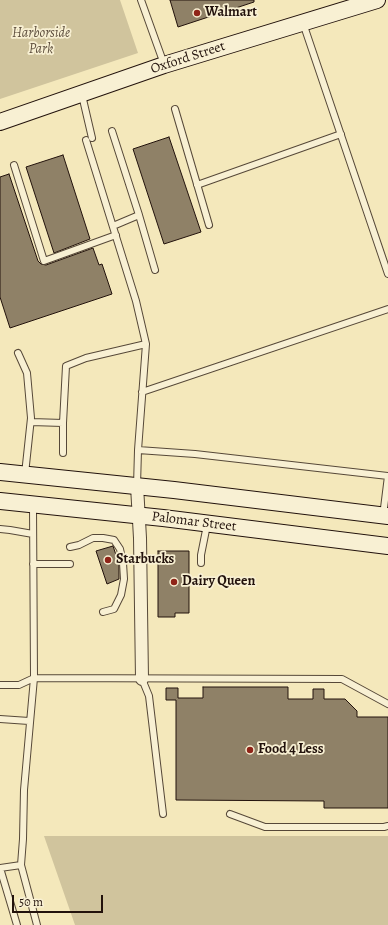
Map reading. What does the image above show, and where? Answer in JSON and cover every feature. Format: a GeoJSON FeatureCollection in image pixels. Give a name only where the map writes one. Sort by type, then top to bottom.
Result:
{"type":"FeatureCollection","features":[{"type":"Feature","properties":{"kind":"main road","name":"Oxford Street"},"geometry":{"type":"LineString","coordinates":[[0,122],[164,65],[377,0]]}},
{"type":"Feature","properties":{"kind":"main road","name":"Palomar Street"},"geometry":{"type":"LineString","coordinates":[[0,472],[137,486],[386,516]]}},
{"type":"Feature","properties":{"kind":"main road","name":"Palomar Street"},"geometry":{"type":"LineString","coordinates":[[0,501],[208,523],[388,546]]}},
{"type":"Feature","properties":{"kind":"street"},"geometry":{"type":"LineString","coordinates":[[137,486],[142,679]]}},
{"type":"Feature","properties":{"kind":"lane"},"geometry":{"type":"LineString","coordinates":[[141,0],[164,65]]}},
{"type":"Feature","properties":{"kind":"lane"},"geometry":{"type":"LineString","coordinates":[[303,23],[388,274]]}},
{"type":"Feature","properties":{"kind":"lane"},"geometry":{"type":"LineString","coordinates":[[82,94],[92,138]]}},
{"type":"Feature","properties":{"kind":"lane"},"geometry":{"type":"LineString","coordinates":[[175,110],[209,225]]}},
{"type":"Feature","properties":{"kind":"lane"},"geometry":{"type":"LineString","coordinates":[[112,131],[155,270]]}},
{"type":"Feature","properties":{"kind":"lane"},"geometry":{"type":"LineString","coordinates":[[197,184],[341,134]]}},
{"type":"Feature","properties":{"kind":"lane"},"geometry":{"type":"LineString","coordinates":[[86,140],[136,301],[146,344],[138,450],[137,486]]}},
{"type":"Feature","properties":{"kind":"lane"},"geometry":{"type":"LineString","coordinates":[[14,165],[44,261],[116,235]]}},
{"type":"Feature","properties":{"kind":"lane"},"geometry":{"type":"LineString","coordinates":[[113,226],[139,215]]}},
{"type":"Feature","properties":{"kind":"lane"},"geometry":{"type":"LineString","coordinates":[[142,392],[388,309]]}},
{"type":"Feature","properties":{"kind":"lane"},"geometry":{"type":"LineString","coordinates":[[63,452],[66,366],[86,358],[146,344]]}},
{"type":"Feature","properties":{"kind":"lane"},"geometry":{"type":"LineString","coordinates":[[18,352],[26,374],[31,422],[25,474]]}},
{"type":"Feature","properties":{"kind":"lane"},"geometry":{"type":"LineString","coordinates":[[31,422],[63,423]]}},
{"type":"Feature","properties":{"kind":"lane"},"geometry":{"type":"LineString","coordinates":[[138,450],[202,455],[388,476],[386,516]]}},
{"type":"Feature","properties":{"kind":"lane"},"geometry":{"type":"LineString","coordinates":[[33,504],[34,678],[24,790],[24,839],[21,865],[37,925]]}},
{"type":"Feature","properties":{"kind":"lane"},"geometry":{"type":"LineString","coordinates":[[201,564],[201,555],[208,523]]}},
{"type":"Feature","properties":{"kind":"lane"},"geometry":{"type":"LineString","coordinates":[[0,529],[33,534]]}},
{"type":"Feature","properties":{"kind":"lane"},"geometry":{"type":"LineString","coordinates":[[70,547],[80,545],[93,538],[102,538],[114,540],[120,549],[124,579],[122,595],[114,609],[103,612]]}},
{"type":"Feature","properties":{"kind":"lane"},"geometry":{"type":"LineString","coordinates":[[33,564],[70,564]]}},
{"type":"Feature","properties":{"kind":"lane"},"geometry":{"type":"LineString","coordinates":[[0,685],[19,685],[34,678],[342,679],[388,704]]}},
{"type":"Feature","properties":{"kind":"lane"},"geometry":{"type":"LineString","coordinates":[[142,679],[149,696],[164,814]]}},
{"type":"Feature","properties":{"kind":"lane"},"geometry":{"type":"LineString","coordinates":[[0,720],[29,721]]}},
{"type":"Feature","properties":{"kind":"lane"},"geometry":{"type":"LineString","coordinates":[[230,814],[265,827],[388,826]]}},
{"type":"Feature","properties":{"kind":"lane"},"geometry":{"type":"LineString","coordinates":[[16,925],[0,868],[21,865]]}},
{"type":"Feature","properties":{"kind":"green space","name":"Harborside Park"},"geometry":{"type":"Polygon","coordinates":[[[0,0],[120,0],[138,53],[0,99],[0,0]]]}},
{"type":"Feature","properties":{"kind":"green space"},"geometry":{"type":"Polygon","coordinates":[[[44,836],[388,836],[388,925],[75,925],[44,836]]]}},
{"type":"Feature","properties":{"kind":"building","name":"Walmart"},"geometry":{"type":"Polygon","coordinates":[[[170,0],[254,0],[254,2],[178,27],[170,0]]]}},
{"type":"Feature","properties":{"kind":"building"},"geometry":{"type":"Polygon","coordinates":[[[169,137],[201,232],[164,244],[133,149],[169,137]]]}},
{"type":"Feature","properties":{"kind":"building"},"geometry":{"type":"Polygon","coordinates":[[[63,155],[90,239],[54,253],[26,167],[63,155]]]}},
{"type":"Feature","properties":{"kind":"building"},"geometry":{"type":"Polygon","coordinates":[[[9,174],[38,261],[41,264],[46,265],[93,248],[99,265],[102,264],[112,294],[10,328],[0,297],[0,177],[9,174]]]}},
{"type":"Feature","properties":{"kind":"building","name":"Starbucks"},"geometry":{"type":"Polygon","coordinates":[[[113,546],[119,564],[119,579],[107,584],[96,551],[113,546]]]}},
{"type":"Feature","properties":{"kind":"building","name":"Dairy Queen"},"geometry":{"type":"Polygon","coordinates":[[[158,551],[189,551],[189,613],[175,613],[175,617],[158,617],[158,551]]]}},
{"type":"Feature","properties":{"kind":"building","name":"Food 4 Less"},"geometry":{"type":"Polygon","coordinates":[[[203,687],[288,687],[288,699],[313,699],[313,689],[324,689],[324,699],[345,699],[357,711],[357,717],[388,717],[388,808],[324,808],[324,801],[176,800],[176,700],[166,700],[166,688],[178,688],[178,698],[203,698],[203,687]]]}},
{"type":"Feature","properties":{"kind":"place","name":"Walmart"},"geometry":{"type":"Point","coordinates":[197,13]}},
{"type":"Feature","properties":{"kind":"place","name":"Starbucks"},"geometry":{"type":"Point","coordinates":[108,560]}},
{"type":"Feature","properties":{"kind":"place","name":"Dairy Queen"},"geometry":{"type":"Point","coordinates":[174,582]}},
{"type":"Feature","properties":{"kind":"place","name":"Food 4 Less"},"geometry":{"type":"Point","coordinates":[250,750]}}]}
